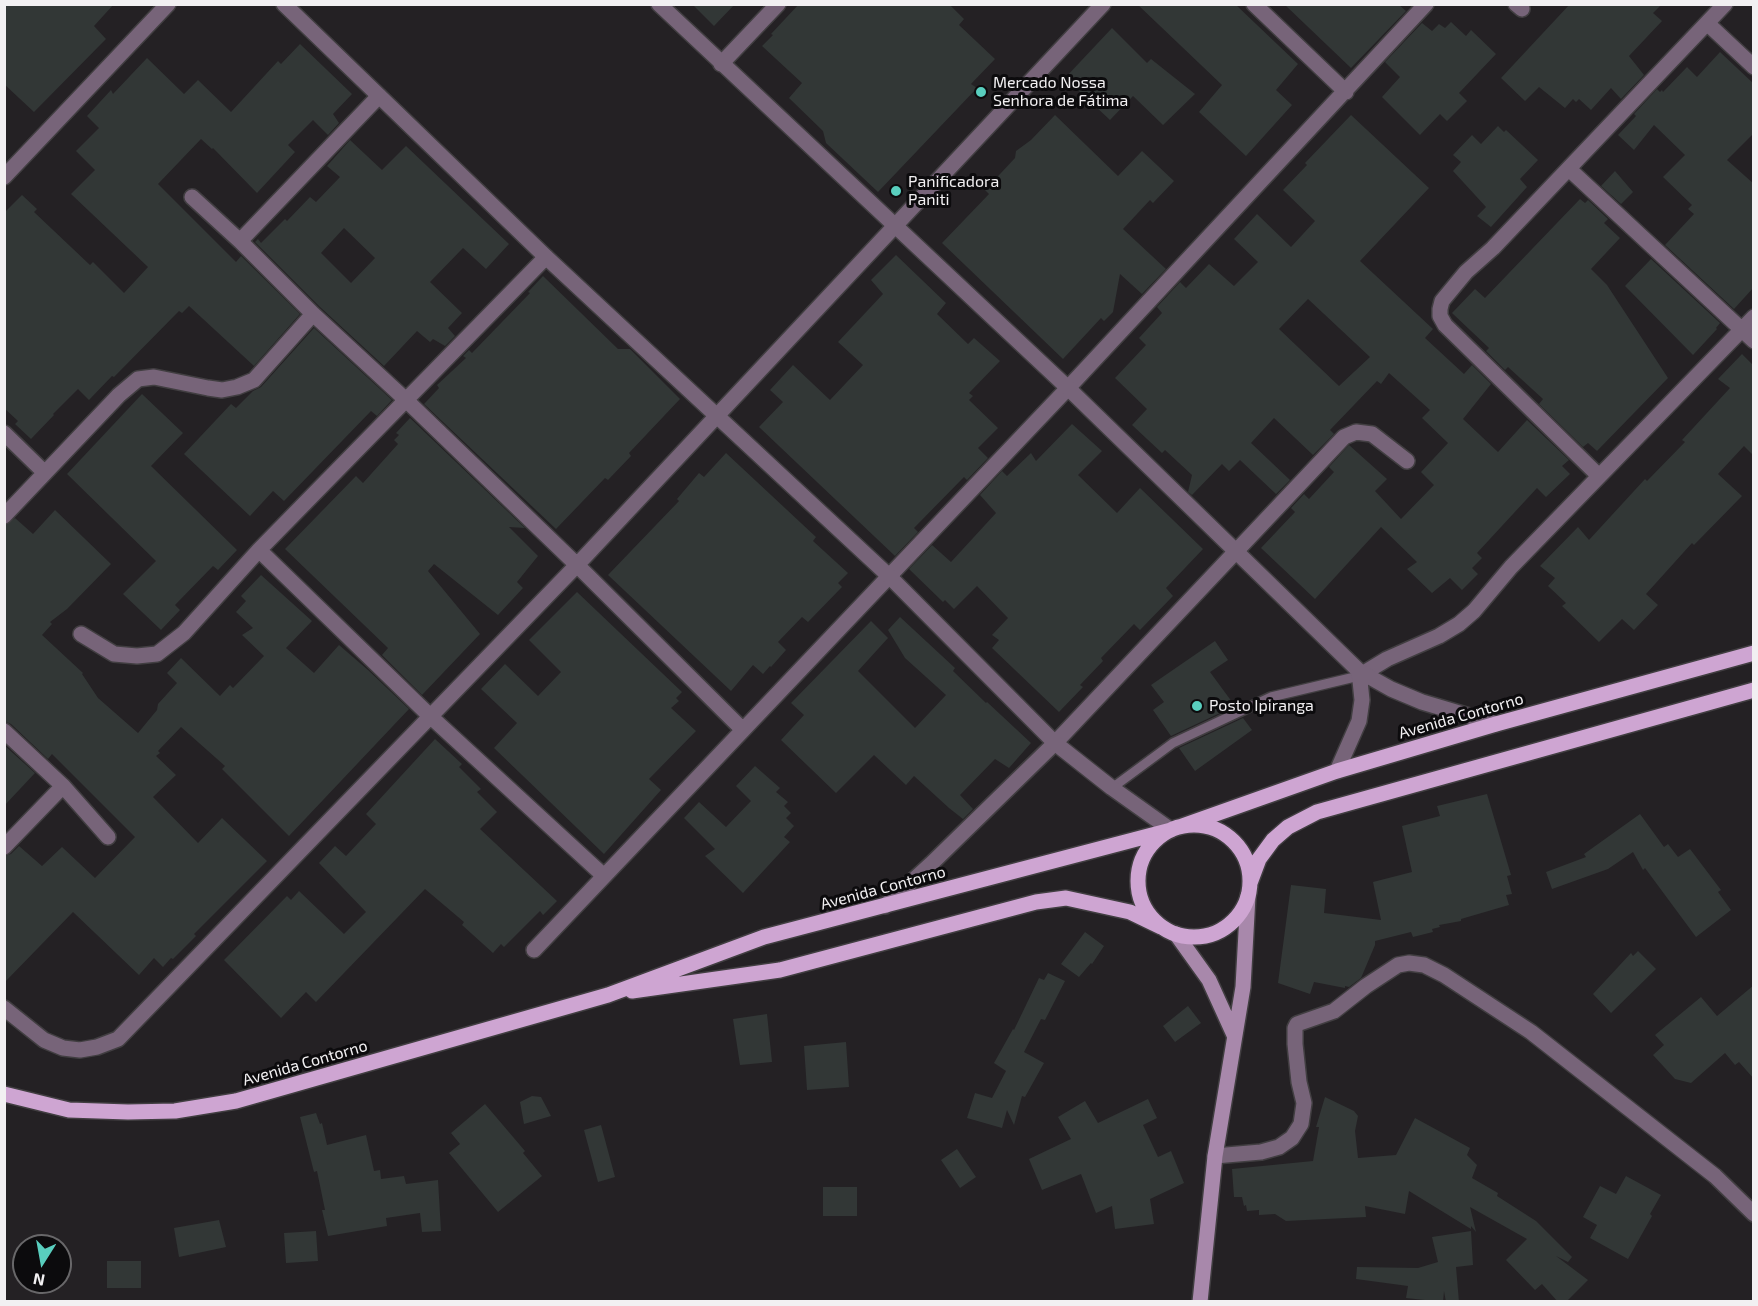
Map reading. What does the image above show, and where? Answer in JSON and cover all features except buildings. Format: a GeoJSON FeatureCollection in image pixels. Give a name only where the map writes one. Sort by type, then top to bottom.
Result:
{"type":"FeatureCollection","features":[{"type":"Feature","properties":{"kind":"main road","name":"Avenida Contorno"},"geometry":{"type":"LineString","coordinates":[[4,1094],[69,1110],[175,1111],[236,1101],[608,995],[764,937],[1176,828],[1337,771],[1496,724],[1754,653]]}},
{"type":"Feature","properties":{"kind":"main road"},"geometry":{"type":"LineString","coordinates":[[1200,1302],[1215,1156],[1242,987],[1249,889],[1248,866],[1241,851],[1230,838],[1215,829],[1199,825],[1176,828],[1157,839],[1146,851],[1139,867],[1138,883],[1141,900],[1149,915],[1161,927],[1176,934],[1194,937],[1212,934],[1228,926],[1241,912],[1249,889],[1259,858],[1288,826],[1317,813],[1754,690]]}},
{"type":"Feature","properties":{"kind":"main road","name":"Avenida Contorno"},"geometry":{"type":"LineString","coordinates":[[608,995],[780,970],[1036,902],[1066,898],[1130,912],[1161,927]]}},
{"type":"Feature","properties":{"kind":"main road"},"geometry":{"type":"LineString","coordinates":[[1176,934],[1209,980],[1234,1035]]}},
{"type":"Feature","properties":{"kind":"street"},"geometry":{"type":"LineString","coordinates":[[4,177],[168,4]]}},
{"type":"Feature","properties":{"kind":"street"},"geometry":{"type":"LineString","coordinates":[[284,4],[546,257],[889,576],[1055,743],[1112,788],[1176,828]]}},
{"type":"Feature","properties":{"kind":"street"},"geometry":{"type":"LineString","coordinates":[[659,4],[1068,388],[1360,674],[1422,702],[1496,724]]}},
{"type":"Feature","properties":{"kind":"street"},"geometry":{"type":"LineString","coordinates":[[721,64],[778,4]]}},
{"type":"Feature","properties":{"kind":"street"},"geometry":{"type":"LineString","coordinates":[[4,1008],[44,1041],[63,1048],[80,1050],[97,1047],[118,1039],[577,565],[1103,4]]}},
{"type":"Feature","properties":{"kind":"street"},"geometry":{"type":"LineString","coordinates":[[1254,4],[1346,92]]}},
{"type":"Feature","properties":{"kind":"street"},"geometry":{"type":"LineString","coordinates":[[534,950],[1068,388],[1426,4]]}},
{"type":"Feature","properties":{"kind":"street"},"geometry":{"type":"LineString","coordinates":[[1599,476],[1445,325],[1440,316],[1442,301],[1466,272],[1569,169],[1725,4]]}},
{"type":"Feature","properties":{"kind":"street"},"geometry":{"type":"LineString","coordinates":[[1708,24],[1754,67]]}},
{"type":"Feature","properties":{"kind":"street"},"geometry":{"type":"LineString","coordinates":[[240,241],[379,96]]}},
{"type":"Feature","properties":{"kind":"street"},"geometry":{"type":"LineString","coordinates":[[1569,169],[1754,341]]}},
{"type":"Feature","properties":{"kind":"street"},"geometry":{"type":"LineString","coordinates":[[192,197],[577,565],[743,730]]}},
{"type":"Feature","properties":{"kind":"street"},"geometry":{"type":"LineString","coordinates":[[81,634],[114,654],[137,656],[157,654],[184,633],[259,550],[546,257]]}},
{"type":"Feature","properties":{"kind":"street"},"geometry":{"type":"LineString","coordinates":[[4,516],[119,395],[138,379],[154,377],[222,390],[237,387],[254,380],[313,314]]}},
{"type":"Feature","properties":{"kind":"street"},"geometry":{"type":"LineString","coordinates":[[1360,674],[1438,636],[1459,624],[1474,611],[1511,567],[1754,317]]}},
{"type":"Feature","properties":{"kind":"street"},"geometry":{"type":"LineString","coordinates":[[885,906],[1055,743],[1344,437],[1356,432],[1372,434],[1407,461]]}},
{"type":"Feature","properties":{"kind":"street"},"geometry":{"type":"LineString","coordinates":[[4,433],[45,473]]}},
{"type":"Feature","properties":{"kind":"street"},"geometry":{"type":"LineString","coordinates":[[259,550],[430,716],[604,876]]}},
{"type":"Feature","properties":{"kind":"street"},"geometry":{"type":"LineString","coordinates":[[1337,771],[1359,721],[1362,700],[1360,674]]}},
{"type":"Feature","properties":{"kind":"street"},"geometry":{"type":"LineString","coordinates":[[4,731],[63,786],[108,837]]}},
{"type":"Feature","properties":{"kind":"street"},"geometry":{"type":"LineString","coordinates":[[4,847],[63,786]]}},
{"type":"Feature","properties":{"kind":"street"},"geometry":{"type":"LineString","coordinates":[[1215,1156],[1261,1152],[1279,1147],[1292,1138],[1301,1124],[1304,1103],[1299,1082],[1295,1028],[1298,1024],[1334,1011],[1398,965],[1409,963],[1424,965],[1444,975],[1531,1032],[1715,1176],[1754,1214]]}},
{"type":"Feature","properties":{"kind":"lane"},"geometry":{"type":"LineString","coordinates":[[1112,788],[1173,743],[1271,697],[1360,674]]}},
{"type":"Feature","properties":{"kind":"place","name":"Mercado Nossa Senhora de Fátima"},"geometry":{"type":"Point","coordinates":[981,92]}},
{"type":"Feature","properties":{"kind":"place","name":"Panificadora Paniti"},"geometry":{"type":"Point","coordinates":[896,191]}},
{"type":"Feature","properties":{"kind":"place","name":"Posto Ipiranga"},"geometry":{"type":"Point","coordinates":[1197,706]}}]}
